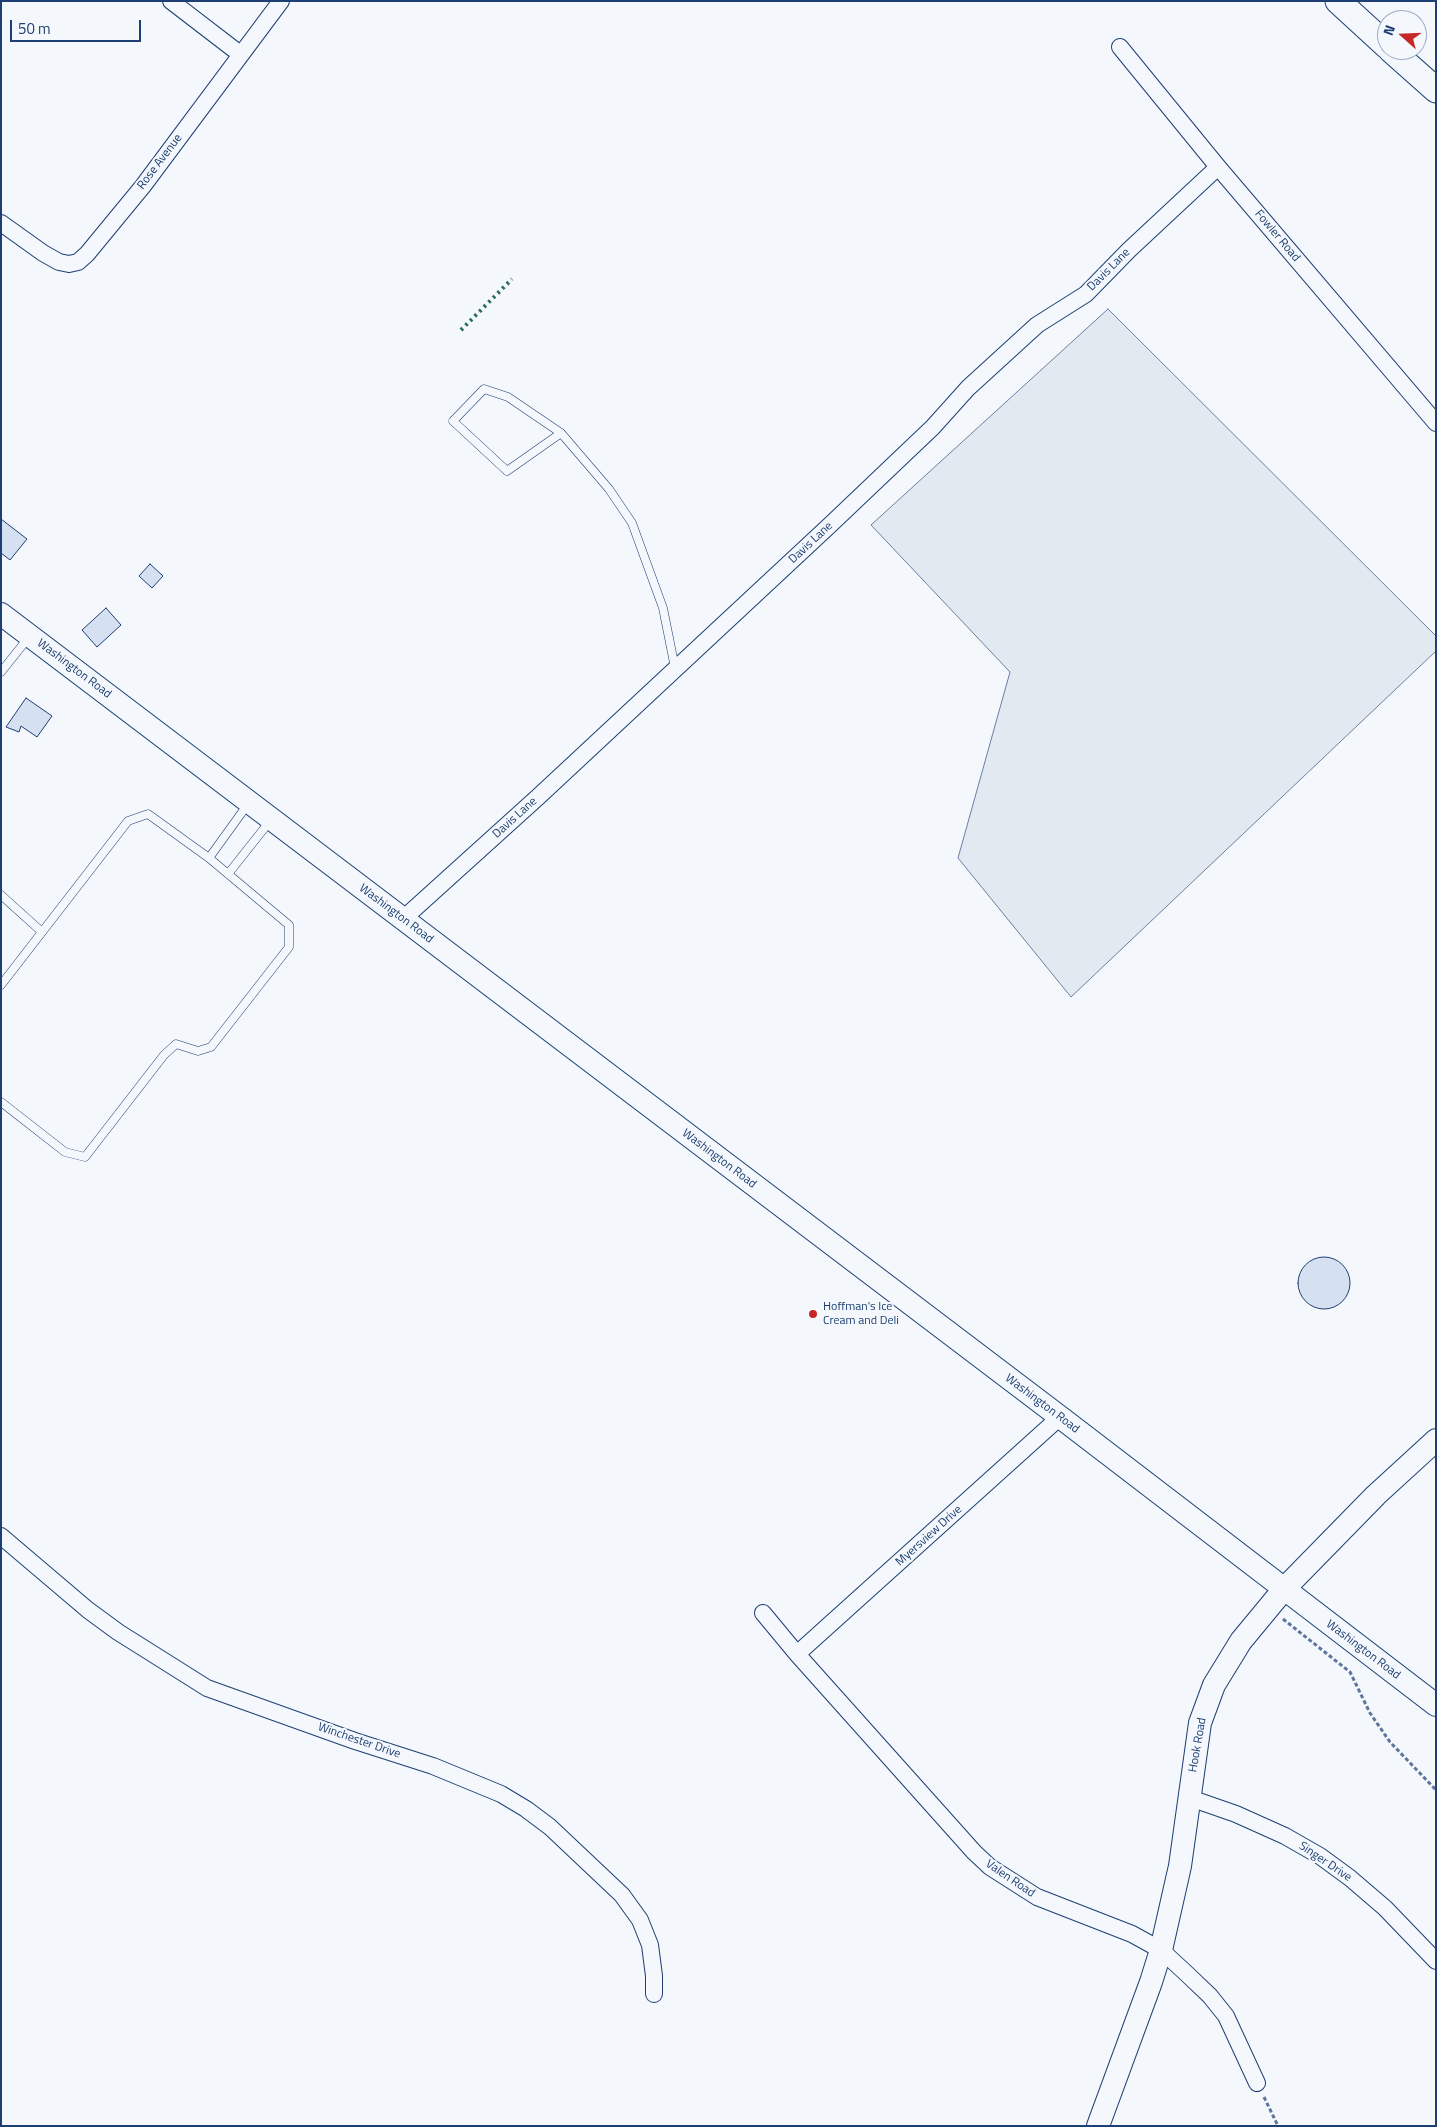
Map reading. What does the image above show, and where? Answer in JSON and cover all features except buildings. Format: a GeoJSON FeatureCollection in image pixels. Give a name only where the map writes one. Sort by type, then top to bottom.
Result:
{"type":"FeatureCollection","features":[{"type":"Feature","properties":{"kind":"main road"},"geometry":{"type":"LineString","coordinates":[[1338,1],[1377,37]]}},
{"type":"Feature","properties":{"kind":"main road"},"geometry":{"type":"LineString","coordinates":[[1402,60],[1436,90]]}},
{"type":"Feature","properties":{"kind":"main road","name":"Washington Road"},"geometry":{"type":"LineString","coordinates":[[1,614],[1060,1417],[1436,1705]]}},
{"type":"Feature","properties":{"kind":"main road","name":"Hook Road"},"geometry":{"type":"LineString","coordinates":[[1098,2126],[1151,1982],[1160,1950],[1180,1866],[1200,1723],[1214,1685],[1241,1642],[1284,1590],[1376,1495],[1436,1440]]}},
{"type":"Feature","properties":{"kind":"street"},"geometry":{"type":"LineString","coordinates":[[171,1],[240,54]]}},
{"type":"Feature","properties":{"kind":"street","name":"Rose Avenue"},"geometry":{"type":"LineString","coordinates":[[1,223],[59,262],[69,264],[78,262],[87,254],[143,186],[281,1]]}},
{"type":"Feature","properties":{"kind":"street","name":"Fowler Road"},"geometry":{"type":"LineString","coordinates":[[1120,47],[1218,167],[1436,423]]}},
{"type":"Feature","properties":{"kind":"street","name":"Davis Lane"},"geometry":{"type":"LineString","coordinates":[[403,919],[538,797],[830,526],[933,427],[968,388],[1037,325],[1086,294],[1129,250],[1218,167]]}},
{"type":"Feature","properties":{"kind":"street","name":"Myersview Drive"},"geometry":{"type":"LineString","coordinates":[[797,1654],[1060,1417]]}},
{"type":"Feature","properties":{"kind":"street","name":"Winchester Drive"},"geometry":{"type":"LineString","coordinates":[[1,1536],[82,1606],[118,1632],[207,1688],[355,1741],[433,1766],[501,1794],[526,1809],[550,1826],[627,1901],[640,1920],[650,1946],[654,1994]]}},
{"type":"Feature","properties":{"kind":"street","name":"Valen Road"},"geometry":{"type":"LineString","coordinates":[[763,1613],[797,1654],[974,1852],[990,1867],[1037,1897],[1132,1934],[1160,1950],[1210,1996],[1226,2016],[1257,2083]]}},
{"type":"Feature","properties":{"kind":"street","name":"Singer Drive"},"geometry":{"type":"LineString","coordinates":[[1190,1798],[1236,1814],[1284,1836],[1320,1856],[1350,1878],[1385,1908],[1436,1961]]}},
{"type":"Feature","properties":{"kind":"lane"},"geometry":{"type":"LineString","coordinates":[[561,433],[507,471],[453,421],[484,389],[508,397],[561,433],[609,489],[632,523],[663,608],[675,668]]}},
{"type":"Feature","properties":{"kind":"lane"},"geometry":{"type":"LineString","coordinates":[[1,672],[30,636]]}},
{"type":"Feature","properties":{"kind":"lane"},"geometry":{"type":"LineString","coordinates":[[208,858],[250,802]]}},
{"type":"Feature","properties":{"kind":"lane"},"geometry":{"type":"LineString","coordinates":[[1,984],[128,821],[148,814],[208,858],[289,925],[289,948],[211,1047],[198,1052],[176,1044],[164,1055],[85,1157],[65,1152],[1,1102]]}},
{"type":"Feature","properties":{"kind":"lane"},"geometry":{"type":"LineString","coordinates":[[228,874],[271,819]]}},
{"type":"Feature","properties":{"kind":"lane"},"geometry":{"type":"LineString","coordinates":[[1,895],[42,932]]}},
{"type":"Feature","properties":{"kind":"path"},"geometry":{"type":"LineString","coordinates":[[1269,1608],[1350,1672],[1370,1713],[1390,1742],[1436,1790]]}},
{"type":"Feature","properties":{"kind":"path"},"geometry":{"type":"LineString","coordinates":[[1257,2083],[1278,2126]]}},
{"type":"Feature","properties":{"kind":"shaded area"},"geometry":{"type":"Polygon","coordinates":[[[1108,309],[1436,636],[1436,651],[1071,997],[958,858],[1010,672],[871,525],[1108,309]]]}},
{"type":"Feature","properties":{"kind":"hedge"},"geometry":{"type":"LineString","coordinates":[[461,330],[512,279]]}},
{"type":"Feature","properties":{"kind":"place","name":"Hoffman's Ice Cream and Deli"},"geometry":{"type":"Point","coordinates":[813,1314]}}]}
